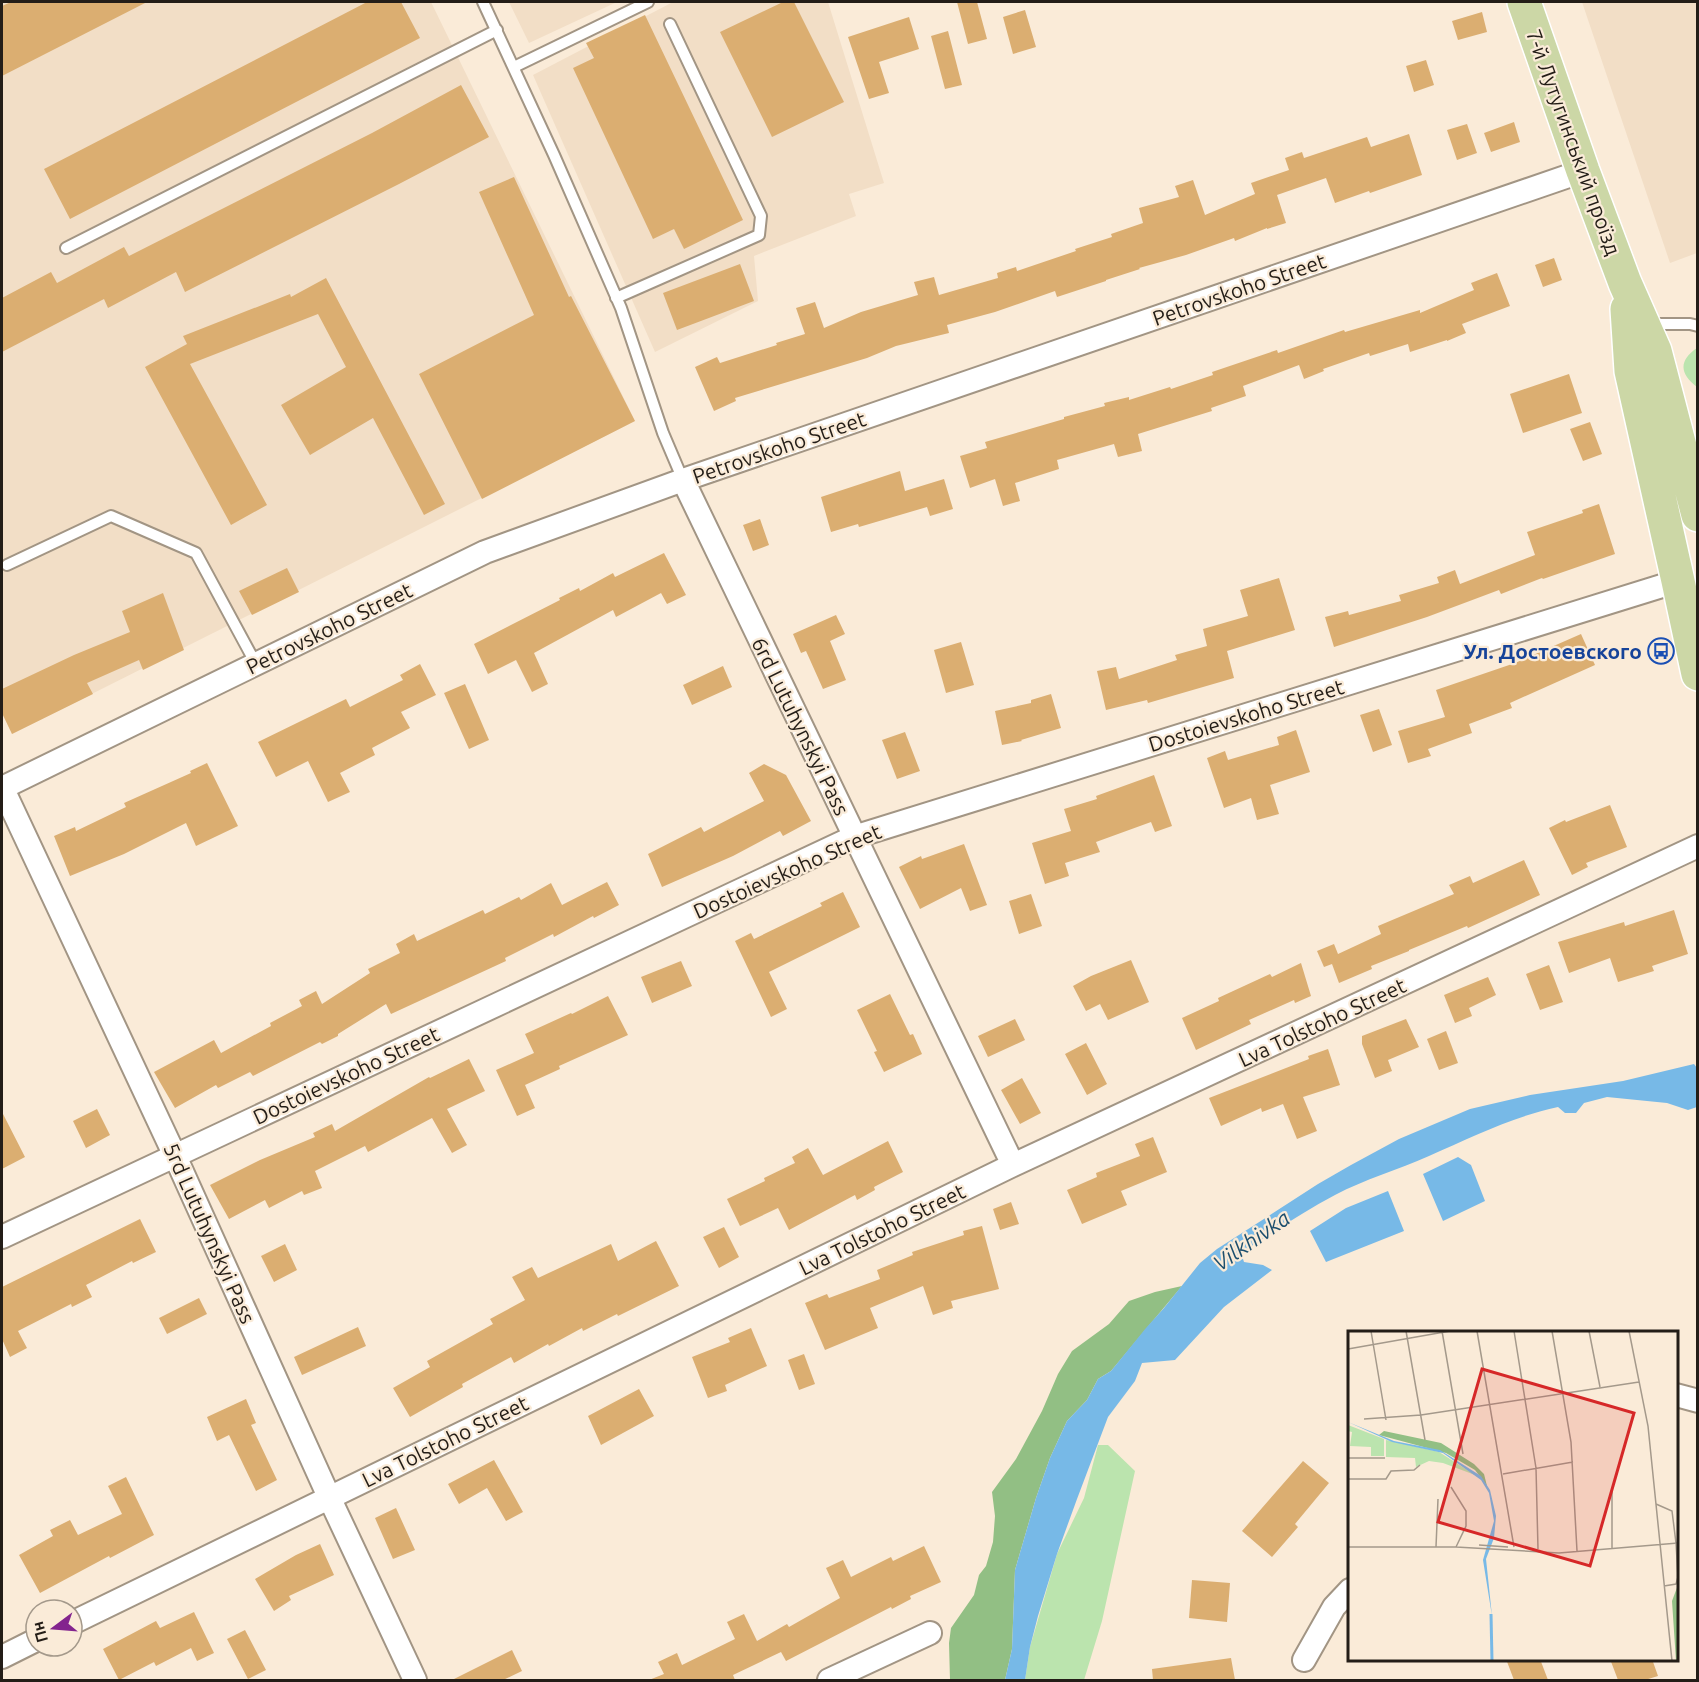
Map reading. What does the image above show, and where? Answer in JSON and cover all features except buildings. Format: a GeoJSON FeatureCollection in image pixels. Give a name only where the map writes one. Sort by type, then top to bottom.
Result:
{"type":"FeatureCollection","features":[{"type":"Feature","properties":{"kind":"main road","name":"7-й Лутугинський проїзд"},"geometry":{"type":"LineString","coordinates":[[1524,2],[1583,171],[1625,283],[1654,351],[1698,515]]}},
{"type":"Feature","properties":{"kind":"main road","name":"7-й Лутугинський проїзд"},"geometry":{"type":"LineString","coordinates":[[1625,283],[1631,371],[1698,674]]}},
{"type":"Feature","properties":{"kind":"street","name":"Petrovskoho Street"},"geometry":{"type":"LineString","coordinates":[[2,788],[485,552],[683,480],[1583,171]]}},
{"type":"Feature","properties":{"kind":"street","name":"6rd Lutuhynskyi Pass"},"geometry":{"type":"LineString","coordinates":[[683,480],[1013,1165]]}},
{"type":"Feature","properties":{"kind":"street","name":"Dostoievskoho Street"},"geometry":{"type":"LineString","coordinates":[[2,1237],[854,837],[1678,581]]}},
{"type":"Feature","properties":{"kind":"street","name":"5rd Lutuhynskyi Pass"},"geometry":{"type":"LineString","coordinates":[[2,788],[175,1156],[329,1497],[415,1680]]}},
{"type":"Feature","properties":{"kind":"street","name":"Lva Tolstoho Street"},"geometry":{"type":"LineString","coordinates":[[84,1617],[1013,1165],[1698,846]]}},
{"type":"Feature","properties":{"kind":"street"},"geometry":{"type":"LineString","coordinates":[[1678,1395],[1698,1401]]}},
{"type":"Feature","properties":{"kind":"street"},"geometry":{"type":"LineString","coordinates":[[1304,1660],[1334,1607],[1348,1592]]}},
{"type":"Feature","properties":{"kind":"street"},"geometry":{"type":"LineString","coordinates":[[829,1680],[930,1633]]}},
{"type":"Feature","properties":{"kind":"street"},"geometry":{"type":"LineString","coordinates":[[2,1658],[24,1647]]}},
{"type":"Feature","properties":{"kind":"lane"},"geometry":{"type":"LineString","coordinates":[[483,2],[616,298],[663,433],[683,480]]}},
{"type":"Feature","properties":{"kind":"lane"},"geometry":{"type":"LineString","coordinates":[[514,67],[648,2]]}},
{"type":"Feature","properties":{"kind":"lane"},"geometry":{"type":"LineString","coordinates":[[616,298],[759,235],[761,216],[670,24]]}},
{"type":"Feature","properties":{"kind":"lane"},"geometry":{"type":"LineString","coordinates":[[66,248],[497,30]]}},
{"type":"Feature","properties":{"kind":"lane"},"geometry":{"type":"LineString","coordinates":[[1643,324],[1698,326]]}},
{"type":"Feature","properties":{"kind":"lane"},"geometry":{"type":"LineString","coordinates":[[7,566],[111,516],[196,553],[256,664]]}},
{"type":"Feature","properties":{"kind":"shaded area"},"geometry":{"type":"Polygon","coordinates":[[[2,2],[431,2],[635,421],[12,734],[2,713],[2,2]]]}},
{"type":"Feature","properties":{"kind":"shaded area"},"geometry":{"type":"Polygon","coordinates":[[[509,2],[617,2],[529,43],[509,2]]]}},
{"type":"Feature","properties":{"kind":"shaded area"},"geometry":{"type":"Polygon","coordinates":[[[673,2],[828,2],[884,183],[849,194],[856,216],[754,256],[758,301],[655,352],[533,75],[673,2]]]}},
{"type":"Feature","properties":{"kind":"shaded area"},"geometry":{"type":"Polygon","coordinates":[[[1582,2],[1697,2],[1697,253],[1670,263],[1582,2]]]}},
{"type":"Feature","properties":{"kind":"green space"},"geometry":{"type":"Polygon","coordinates":[[[1697,348],[1697,387],[1687,377],[1684,363],[1697,348]]]}},
{"type":"Feature","properties":{"kind":"green space"},"geometry":{"type":"Polygon","coordinates":[[[1182,1286],[1111,1371],[1098,1379],[1087,1400],[1067,1421],[1050,1458],[1015,1570],[1012,1649],[1005,1680],[950,1680],[951,1628],[974,1595],[979,1575],[986,1566],[993,1542],[995,1516],[992,1492],[1016,1459],[1042,1411],[1058,1374],[1072,1351],[1109,1324],[1129,1301],[1182,1286]]]}},
{"type":"Feature","properties":{"kind":"green space"},"geometry":{"type":"Polygon","coordinates":[[[1098,1445],[1108,1445],[1135,1471],[1102,1621],[1084,1680],[1025,1680],[1030,1647],[1057,1554],[1084,1498],[1098,1445]]]}},
{"type":"Feature","properties":{"kind":"water","name":"Vilkhivka"},"geometry":{"type":"Polygon","coordinates":[[[1694,1064],[1697,1068],[1697,1107],[1688,1110],[1667,1103],[1607,1097],[1584,1103],[1576,1113],[1565,1113],[1558,1107],[1524,1116],[1346,1189],[1241,1253],[1244,1262],[1263,1265],[1272,1270],[1224,1307],[1175,1360],[1142,1363],[1135,1381],[1108,1417],[1057,1554],[1030,1647],[1025,1680],[1005,1680],[1012,1649],[1015,1570],[1036,1498],[1050,1458],[1067,1421],[1087,1400],[1098,1379],[1111,1371],[1200,1263],[1217,1249],[1351,1165],[1399,1139],[1470,1109],[1530,1095],[1623,1081],[1694,1064]]]}},
{"type":"Feature","properties":{"kind":"water"},"geometry":{"type":"Polygon","coordinates":[[[1458,1157],[1471,1165],[1485,1201],[1443,1221],[1423,1174],[1458,1157]]]}},
{"type":"Feature","properties":{"kind":"water"},"geometry":{"type":"Polygon","coordinates":[[[1388,1191],[1404,1231],[1326,1262],[1310,1231],[1346,1208],[1388,1191]]]}},
{"type":"Feature","properties":{"kind":"place","name":"Ул. Достоевского"},"geometry":{"type":"Point","coordinates":[1661,651]}}]}
